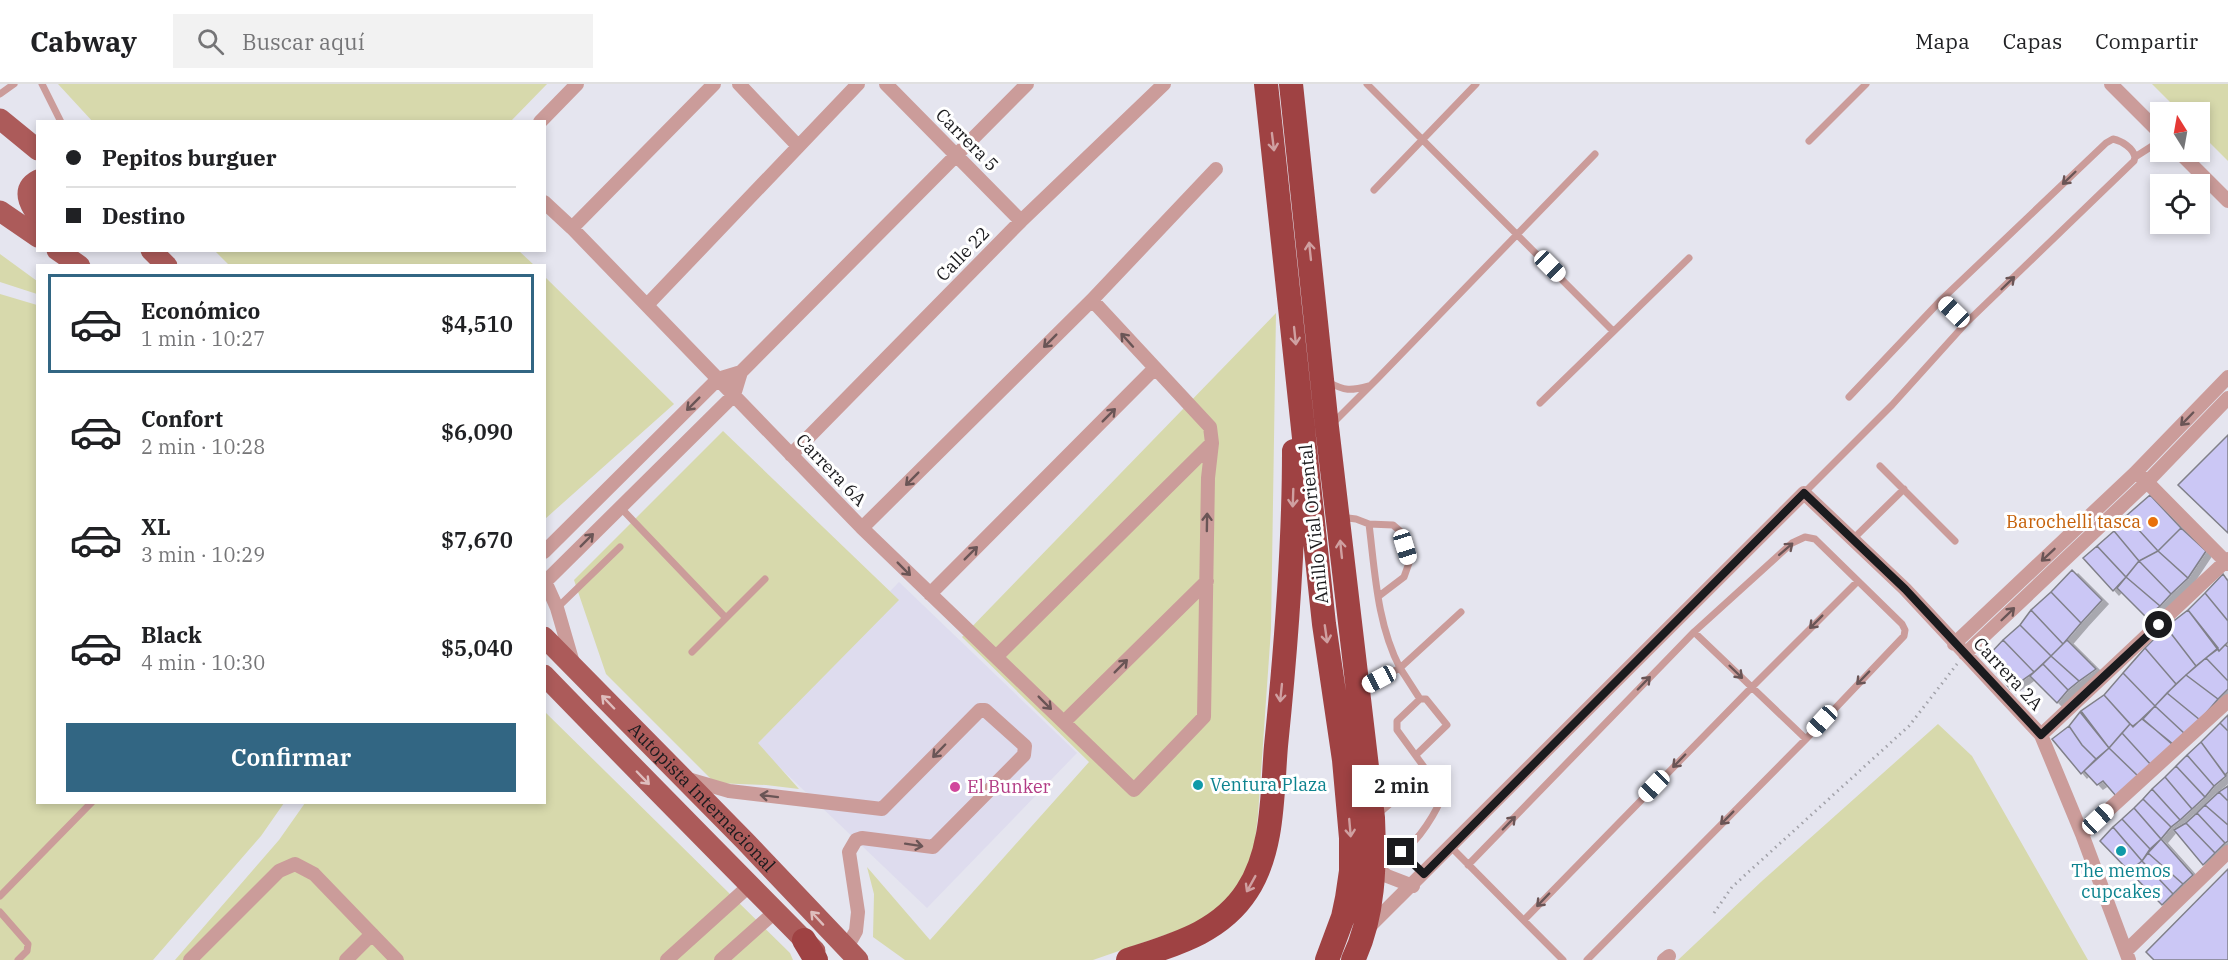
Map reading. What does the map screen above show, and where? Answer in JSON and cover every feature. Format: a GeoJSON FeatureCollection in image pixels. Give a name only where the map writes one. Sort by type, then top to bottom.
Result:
{"type":"FeatureCollection","features":[{"type":"Feature","properties":{"kind":"highway","name":"Anillo Vial Oriental"},"geometry":{"type":"LineString","coordinates":[[1266,84],[1302,399],[1324,624],[1344,759],[1351,838],[1351,871],[1347,898],[1343,917],[1327,960]]}},
{"type":"Feature","properties":{"kind":"highway","name":"Anillo Vial Oriental"},"geometry":{"type":"LineString","coordinates":[[1291,84],[1327,428],[1373,818],[1372,886],[1358,952]]}},
{"type":"Feature","properties":{"kind":"highway"},"geometry":{"type":"LineString","coordinates":[[1128,960],[1191,939],[1216,923],[1247,892],[1263,855],[1269,822],[1287,637],[1294,431],[1302,399]]}},
{"type":"Feature","properties":{"kind":"main road"},"geometry":{"type":"LineString","coordinates":[[0,119],[36,148]]}},
{"type":"Feature","properties":{"kind":"main road"},"geometry":{"type":"LineString","coordinates":[[36,181],[28,192],[28,201],[36,213]]}},
{"type":"Feature","properties":{"kind":"main road"},"geometry":{"type":"LineString","coordinates":[[0,211],[36,236]]}},
{"type":"Feature","properties":{"kind":"main road"},"geometry":{"type":"LineString","coordinates":[[153,252],[165,264]]}},
{"type":"Feature","properties":{"kind":"main road","name":"Autopista Internacional"},"geometry":{"type":"LineString","coordinates":[[546,639],[745,841],[852,954]]}},
{"type":"Feature","properties":{"kind":"main road","name":"Autopista Internacional"},"geometry":{"type":"LineString","coordinates":[[546,677],[776,911],[810,950],[823,960]]}},
{"type":"Feature","properties":{"kind":"street"},"geometry":{"type":"LineString","coordinates":[[542,120],[577,84]]}},
{"type":"Feature","properties":{"kind":"street"},"geometry":{"type":"LineString","coordinates":[[572,228],[714,84]]}},
{"type":"Feature","properties":{"kind":"street"},"geometry":{"type":"LineString","coordinates":[[739,84],[797,145]]}},
{"type":"Feature","properties":{"kind":"street"},"geometry":{"type":"LineString","coordinates":[[647,305],[797,145],[858,84]]}},
{"type":"Feature","properties":{"kind":"street","name":"Carrera 5"},"geometry":{"type":"LineString","coordinates":[[886,84],[1021,221]]}},
{"type":"Feature","properties":{"kind":"street"},"geometry":{"type":"LineString","coordinates":[[546,579],[734,395],[741,372],[1027,84]]}},
{"type":"Feature","properties":{"kind":"street","name":"Calle 22"},"geometry":{"type":"LineString","coordinates":[[791,455],[1021,221],[1164,84]]}},
{"type":"Feature","properties":{"kind":"street"},"geometry":{"type":"LineString","coordinates":[[2111,84],[2150,123]]}},
{"type":"Feature","properties":{"kind":"street"},"geometry":{"type":"LineString","coordinates":[[2188,162],[2228,201]]}},
{"type":"Feature","properties":{"kind":"street"},"geometry":{"type":"LineString","coordinates":[[862,528],[1092,300],[1216,169]]}},
{"type":"Feature","properties":{"kind":"street","name":"Carrera 6A"},"geometry":{"type":"LineString","coordinates":[[546,204],[862,528],[1134,790],[1204,717],[1207,581]]}},
{"type":"Feature","properties":{"kind":"street"},"geometry":{"type":"LineString","coordinates":[[1064,722],[1207,581],[1208,478],[1212,443],[1210,427],[1092,300]]}},
{"type":"Feature","properties":{"kind":"street"},"geometry":{"type":"LineString","coordinates":[[930,594],[1154,369]]}},
{"type":"Feature","properties":{"kind":"street"},"geometry":{"type":"LineString","coordinates":[[546,550],[718,379],[741,372]]}},
{"type":"Feature","properties":{"kind":"street"},"geometry":{"type":"LineString","coordinates":[[1954,644],[2135,472],[2228,376]]}},
{"type":"Feature","properties":{"kind":"street"},"geometry":{"type":"LineString","coordinates":[[1965,654],[2148,481],[2228,398]]}},
{"type":"Feature","properties":{"kind":"street"},"geometry":{"type":"LineString","coordinates":[[997,656],[1212,443]]}},
{"type":"Feature","properties":{"kind":"street"},"geometry":{"type":"LineString","coordinates":[[2041,735],[2227,562],[2148,481],[2135,472]]}},
{"type":"Feature","properties":{"kind":"street"},"geometry":{"type":"LineString","coordinates":[[1358,952],[1450,846],[1804,493]]}},
{"type":"Feature","properties":{"kind":"street","name":"Carrera 2A"},"geometry":{"type":"LineString","coordinates":[[1804,493],[1905,589],[2041,735],[2128,955]]}},
{"type":"Feature","properties":{"kind":"street"},"geometry":{"type":"LineString","coordinates":[[546,582],[558,608],[574,667]]}},
{"type":"Feature","properties":{"kind":"street"},"geometry":{"type":"LineString","coordinates":[[2082,834],[2228,701]]}},
{"type":"Feature","properties":{"kind":"street"},"geometry":{"type":"LineString","coordinates":[[680,777],[729,791],[882,809],[980,710],[985,710],[1025,746],[1024,755],[933,847],[862,838],[856,840],[849,852],[858,912],[852,954]]}},
{"type":"Feature","properties":{"kind":"street"},"geometry":{"type":"LineString","coordinates":[[2128,955],[2228,852]]}},
{"type":"Feature","properties":{"kind":"street"},"geometry":{"type":"LineString","coordinates":[[1374,862],[1387,876],[1413,886]]}},
{"type":"Feature","properties":{"kind":"street"},"geometry":{"type":"LineString","coordinates":[[190,960],[279,871],[295,864],[314,874],[397,960]]}},
{"type":"Feature","properties":{"kind":"street"},"geometry":{"type":"LineString","coordinates":[[667,960],[749,886]]}},
{"type":"Feature","properties":{"kind":"street"},"geometry":{"type":"LineString","coordinates":[[722,960],[776,911]]}},
{"type":"Feature","properties":{"kind":"street"},"geometry":{"type":"LineString","coordinates":[[346,960],[372,934]]}},
{"type":"Feature","properties":{"kind":"lane"},"geometry":{"type":"LineString","coordinates":[[0,94],[14,84]]}},
{"type":"Feature","properties":{"kind":"lane"},"geometry":{"type":"LineString","coordinates":[[42,84],[59,120]]}},
{"type":"Feature","properties":{"kind":"lane"},"geometry":{"type":"LineString","coordinates":[[1367,84],[1519,234],[1613,331]]}},
{"type":"Feature","properties":{"kind":"lane"},"geometry":{"type":"LineString","coordinates":[[1374,190],[1476,84]]}},
{"type":"Feature","properties":{"kind":"lane"},"geometry":{"type":"LineString","coordinates":[[1809,141],[1866,84]]}},
{"type":"Feature","properties":{"kind":"lane"},"geometry":{"type":"LineString","coordinates":[[1849,397],[1941,300],[2106,143],[2112,139],[2120,140],[2134,153],[2135,157]]}},
{"type":"Feature","properties":{"kind":"lane"},"geometry":{"type":"LineString","coordinates":[[1804,493],[1892,405],[1966,323],[2134,161],[2135,157],[2150,147]]}},
{"type":"Feature","properties":{"kind":"lane"},"geometry":{"type":"LineString","coordinates":[[1327,428],[1595,154]]}},
{"type":"Feature","properties":{"kind":"lane"},"geometry":{"type":"LineString","coordinates":[[1540,403],[1689,258]]}},
{"type":"Feature","properties":{"kind":"lane"},"geometry":{"type":"LineString","coordinates":[[1941,300],[1966,323]]}},
{"type":"Feature","properties":{"kind":"lane"},"geometry":{"type":"LineString","coordinates":[[1322,379],[1350,391],[1371,385]]}},
{"type":"Feature","properties":{"kind":"lane"},"geometry":{"type":"LineString","coordinates":[[1880,466],[1954,541]]}},
{"type":"Feature","properties":{"kind":"lane"},"geometry":{"type":"LineString","coordinates":[[1853,539],[1904,489]]}},
{"type":"Feature","properties":{"kind":"lane"},"geometry":{"type":"LineString","coordinates":[[620,507],[726,618]]}},
{"type":"Feature","properties":{"kind":"lane"},"geometry":{"type":"LineString","coordinates":[[1337,517],[1356,519],[1369,524],[1393,525],[1400,531],[1410,563],[1404,577],[1379,596]]}},
{"type":"Feature","properties":{"kind":"lane"},"geometry":{"type":"LineString","coordinates":[[1369,524],[1379,596],[1390,649],[1420,699]]}},
{"type":"Feature","properties":{"kind":"lane"},"geometry":{"type":"LineString","coordinates":[[1468,865],[1694,632],[1792,543],[1805,537],[1815,539],[1902,624],[1905,630],[1904,636],[1806,739],[1587,960]]}},
{"type":"Feature","properties":{"kind":"lane"},"geometry":{"type":"LineString","coordinates":[[558,608],[620,547]]}},
{"type":"Feature","properties":{"kind":"lane"},"geometry":{"type":"LineString","coordinates":[[692,652],[765,579]]}},
{"type":"Feature","properties":{"kind":"lane"},"geometry":{"type":"LineString","coordinates":[[1524,920],[1858,581]]}},
{"type":"Feature","properties":{"kind":"lane"},"geometry":{"type":"LineString","coordinates":[[1358,690],[1400,668],[1461,612]]}},
{"type":"Feature","properties":{"kind":"lane"},"geometry":{"type":"LineString","coordinates":[[1694,632],[1806,739]]}},
{"type":"Feature","properties":{"kind":"lane"},"geometry":{"type":"LineString","coordinates":[[1374,862],[1401,852],[1415,840],[1439,807],[1443,793],[1417,754],[1397,730],[1397,721],[1420,699],[1426,699],[1447,725],[1417,754]]}},
{"type":"Feature","properties":{"kind":"lane"},"geometry":{"type":"LineString","coordinates":[[1367,762],[1406,789]]}},
{"type":"Feature","properties":{"kind":"lane"},"geometry":{"type":"LineString","coordinates":[[1373,818],[1428,771]]}},
{"type":"Feature","properties":{"kind":"lane"},"geometry":{"type":"LineString","coordinates":[[0,896],[90,804]]}},
{"type":"Feature","properties":{"kind":"lane"},"geometry":{"type":"LineString","coordinates":[[1450,846],[1563,960]]}},
{"type":"Feature","properties":{"kind":"lane"},"geometry":{"type":"LineString","coordinates":[[1401,852],[1424,874]]}},
{"type":"Feature","properties":{"kind":"lane"},"geometry":{"type":"LineString","coordinates":[[0,912],[28,944],[27,951],[18,960]]}},
{"type":"Feature","properties":{"kind":"path"},"geometry":{"type":"LineString","coordinates":[[1714,914],[1732,887],[1909,726],[1965,654]]}},
{"type":"Feature","properties":{"kind":"shaded area"},"geometry":{"type":"Polygon","coordinates":[[[899,582],[1077,753],[927,908],[748,737],[899,582]]]}},
{"type":"Feature","properties":{"kind":"green space"},"geometry":{"type":"Polygon","coordinates":[[[58,84],[547,84],[512,120],[91,120],[58,84]]]}},
{"type":"Feature","properties":{"kind":"green space"},"geometry":{"type":"Polygon","coordinates":[[[2152,84],[2228,84],[2228,161],[2210,143],[2210,102],[2170,102],[2152,84]]]}},
{"type":"Feature","properties":{"kind":"green space"},"geometry":{"type":"Polygon","coordinates":[[[216,252],[520,252],[533,264],[228,264],[216,252]]]}},
{"type":"Feature","properties":{"kind":"green space"},"geometry":{"type":"Polygon","coordinates":[[[0,254],[36,280],[36,294],[0,282],[0,254]]]}},
{"type":"Feature","properties":{"kind":"green space"},"geometry":{"type":"Polygon","coordinates":[[[546,278],[674,404],[546,518],[546,278]]]}},
{"type":"Feature","properties":{"kind":"green space"},"geometry":{"type":"Polygon","coordinates":[[[0,294],[36,305],[36,804],[283,804],[261,836],[153,960],[0,960],[0,294]]]}},
{"type":"Feature","properties":{"kind":"green space"},"geometry":{"type":"Polygon","coordinates":[[[1276,313],[1271,629],[1258,815],[1251,874],[1208,920],[1093,960],[905,960],[873,937],[874,894],[867,867],[930,940],[1089,762],[962,637],[1276,313]]]}},
{"type":"Feature","properties":{"kind":"green space"},"geometry":{"type":"Polygon","coordinates":[[[723,431],[899,600],[758,743],[799,789],[715,783],[606,674],[574,580],[723,431]]]}},
{"type":"Feature","properties":{"kind":"green space"},"geometry":{"type":"Polygon","coordinates":[[[546,713],[790,953],[793,960],[175,960],[279,840],[304,804],[546,804],[546,713]]]}},
{"type":"Feature","properties":{"kind":"green space"},"geometry":{"type":"Polygon","coordinates":[[[1938,724],[1972,756],[2088,960],[1678,960],[1762,881],[1938,724]]]}},
{"type":"Feature","properties":{"kind":"building"},"geometry":{"type":"Polygon","coordinates":[[[2228,435],[2228,533],[2178,485],[2228,435]]]}},
{"type":"Feature","properties":{"kind":"building","name":"Barochelli tasca"},"geometry":{"type":"Polygon","coordinates":[[[2150,495],[2181,528],[2158,551],[2126,516],[2150,495]]]}},
{"type":"Feature","properties":{"kind":"building"},"geometry":{"type":"Polygon","coordinates":[[[2126,516],[2158,551],[2139,561],[2114,531],[2126,516]]]}},
{"type":"Feature","properties":{"kind":"building"},"geometry":{"type":"Polygon","coordinates":[[[2181,528],[2206,551],[2188,578],[2158,551],[2181,528]]]}},
{"type":"Feature","properties":{"kind":"building"},"geometry":{"type":"Polygon","coordinates":[[[2114,531],[2139,561],[2126,577],[2097,546],[2114,531]]]}},
{"type":"Feature","properties":{"kind":"building"},"geometry":{"type":"Polygon","coordinates":[[[2097,546],[2126,577],[2113,591],[2083,558],[2097,546]]]}},
{"type":"Feature","properties":{"kind":"building"},"geometry":{"type":"Polygon","coordinates":[[[2158,551],[2188,578],[2171,594],[2139,561],[2158,551]]]}},
{"type":"Feature","properties":{"kind":"building"},"geometry":{"type":"Polygon","coordinates":[[[2139,561],[2171,594],[2160,606],[2126,577],[2139,561]]]}},
{"type":"Feature","properties":{"kind":"building"},"geometry":{"type":"Polygon","coordinates":[[[2072,570],[2102,600],[2081,623],[2051,592],[2072,570]]]}},
{"type":"Feature","properties":{"kind":"building"},"geometry":{"type":"Polygon","coordinates":[[[2223,574],[2228,581],[2228,621],[2205,593],[2223,574]]]}},
{"type":"Feature","properties":{"kind":"building"},"geometry":{"type":"Polygon","coordinates":[[[2126,577],[2160,606],[2146,617],[2117,588],[2126,577]]]}},
{"type":"Feature","properties":{"kind":"building"},"geometry":{"type":"Polygon","coordinates":[[[2051,592],[2081,623],[2063,644],[2031,610],[2051,592]]]}},
{"type":"Feature","properties":{"kind":"building"},"geometry":{"type":"Polygon","coordinates":[[[2205,593],[2228,621],[2228,642],[2219,651],[2188,610],[2205,593]]]}},
{"type":"Feature","properties":{"kind":"building"},"geometry":{"type":"Polygon","coordinates":[[[2031,610],[2063,644],[2051,656],[2020,625],[2031,610]]]}},
{"type":"Feature","properties":{"kind":"building"},"geometry":{"type":"Polygon","coordinates":[[[2188,610],[2218,648],[2196,666],[2166,627],[2188,610]]]}},
{"type":"Feature","properties":{"kind":"building"},"geometry":{"type":"Polygon","coordinates":[[[2020,625],[2051,656],[2034,672],[2003,640],[2020,625]]]}},
{"type":"Feature","properties":{"kind":"building"},"geometry":{"type":"Polygon","coordinates":[[[2166,627],[2196,666],[2176,684],[2145,648],[2166,627]]]}},
{"type":"Feature","properties":{"kind":"building"},"geometry":{"type":"Polygon","coordinates":[[[2003,640],[2034,672],[2010,689],[1986,658],[2003,640]]]}},
{"type":"Feature","properties":{"kind":"building"},"geometry":{"type":"Polygon","coordinates":[[[2067,640],[2096,669],[2079,681],[2051,656],[2067,640]]]}},
{"type":"Feature","properties":{"kind":"building"},"geometry":{"type":"Polygon","coordinates":[[[2225,645],[2228,647],[2228,681],[2206,658],[2225,645]]]}},
{"type":"Feature","properties":{"kind":"building"},"geometry":{"type":"Polygon","coordinates":[[[2145,648],[2176,684],[2155,706],[2123,673],[2145,648]]]}},
{"type":"Feature","properties":{"kind":"building"},"geometry":{"type":"Polygon","coordinates":[[[2051,656],[2079,681],[2068,690],[2043,664],[2051,656]]]}},
{"type":"Feature","properties":{"kind":"building"},"geometry":{"type":"Polygon","coordinates":[[[2206,658],[2228,681],[2228,689],[2218,699],[2186,675],[2206,658]]]}},
{"type":"Feature","properties":{"kind":"building"},"geometry":{"type":"Polygon","coordinates":[[[2043,664],[2068,690],[2057,703],[2030,676],[2043,664]]]}},
{"type":"Feature","properties":{"kind":"building"},"geometry":{"type":"Polygon","coordinates":[[[2123,673],[2155,706],[2133,727],[2104,695],[2123,673]]]}},
{"type":"Feature","properties":{"kind":"building"},"geometry":{"type":"Polygon","coordinates":[[[2186,675],[2218,699],[2200,720],[2167,693],[2186,675]]]}},
{"type":"Feature","properties":{"kind":"building"},"geometry":{"type":"Polygon","coordinates":[[[2167,693],[2200,720],[2185,734],[2155,706],[2167,693]]]}},
{"type":"Feature","properties":{"kind":"building"},"geometry":{"type":"Polygon","coordinates":[[[2104,695],[2130,724],[2109,748],[2081,711],[2104,695]]]}},
{"type":"Feature","properties":{"kind":"building"},"geometry":{"type":"Polygon","coordinates":[[[2155,706],[2185,734],[2173,745],[2143,719],[2155,706]]]}},
{"type":"Feature","properties":{"kind":"building"},"geometry":{"type":"Polygon","coordinates":[[[2080,712],[2109,748],[2096,759],[2082,745],[2069,726],[2080,712]]]}},
{"type":"Feature","properties":{"kind":"building"},"geometry":{"type":"Polygon","coordinates":[[[2228,715],[2228,731],[2220,723],[2228,715]]]}},
{"type":"Feature","properties":{"kind":"building"},"geometry":{"type":"Polygon","coordinates":[[[2142,719],[2173,744],[2152,766],[2122,733],[2130,724],[2133,726],[2142,719]]]}},
{"type":"Feature","properties":{"kind":"building"},"geometry":{"type":"Polygon","coordinates":[[[2220,723],[2228,731],[2228,772],[2225,775],[2201,742],[2220,723]]]}},
{"type":"Feature","properties":{"kind":"building"},"geometry":{"type":"Polygon","coordinates":[[[2069,726],[2082,745],[2096,759],[2081,774],[2052,739],[2069,726]]]}},
{"type":"Feature","properties":{"kind":"building"},"geometry":{"type":"Polygon","coordinates":[[[2122,733],[2152,766],[2140,778],[2109,748],[2122,733]]]}},
{"type":"Feature","properties":{"kind":"building"},"geometry":{"type":"Polygon","coordinates":[[[2201,742],[2226,776],[2214,786],[2187,755],[2201,742]]]}},
{"type":"Feature","properties":{"kind":"building"},"geometry":{"type":"Polygon","coordinates":[[[2109,748],[2140,778],[2117,797],[2103,781],[2097,785],[2084,771],[2109,748]]]}},
{"type":"Feature","properties":{"kind":"building"},"geometry":{"type":"Polygon","coordinates":[[[2187,755],[2214,786],[2205,797],[2176,766],[2187,755]]]}},
{"type":"Feature","properties":{"kind":"building"},"geometry":{"type":"Polygon","coordinates":[[[2176,766],[2205,797],[2192,809],[2165,777],[2176,766]]]}},
{"type":"Feature","properties":{"kind":"building"},"geometry":{"type":"Polygon","coordinates":[[[2165,777],[2192,809],[2180,820],[2152,789],[2165,777]]]}},
{"type":"Feature","properties":{"kind":"building"},"geometry":{"type":"Polygon","coordinates":[[[2228,786],[2228,801],[2219,792],[2228,786]]]}},
{"type":"Feature","properties":{"kind":"building"},"geometry":{"type":"Polygon","coordinates":[[[2152,789],[2180,820],[2171,827],[2143,799],[2152,789]]]}},
{"type":"Feature","properties":{"kind":"building"},"geometry":{"type":"Polygon","coordinates":[[[2219,792],[2228,801],[2228,825],[2205,805],[2219,792]]]}},
{"type":"Feature","properties":{"kind":"building"},"geometry":{"type":"Polygon","coordinates":[[[2143,799],[2171,827],[2161,839],[2134,808],[2143,799]]]}},
{"type":"Feature","properties":{"kind":"building"},"geometry":{"type":"Polygon","coordinates":[[[2205,805],[2228,825],[2228,841],[2225,843],[2197,813],[2205,805]]]}},
{"type":"Feature","properties":{"kind":"building"},"geometry":{"type":"Polygon","coordinates":[[[2134,808],[2161,839],[2150,849],[2122,819],[2134,808]]]}},
{"type":"Feature","properties":{"kind":"building"},"geometry":{"type":"Polygon","coordinates":[[[2197,813],[2225,843],[2215,853],[2186,823],[2197,813]]]}},
{"type":"Feature","properties":{"kind":"building"},"geometry":{"type":"Polygon","coordinates":[[[2122,819],[2150,849],[2142,861],[2113,827],[2122,819]]]}},
{"type":"Feature","properties":{"kind":"building"},"geometry":{"type":"Polygon","coordinates":[[[2186,823],[2215,853],[2203,865],[2174,830],[2186,823]]]}},
{"type":"Feature","properties":{"kind":"building","name":"The memos cupcakes"},"geometry":{"type":"Polygon","coordinates":[[[2113,827],[2142,861],[2129,871],[2100,841],[2113,827]]]}},
{"type":"Feature","properties":{"kind":"building"},"geometry":{"type":"Polygon","coordinates":[[[2161,839],[2193,875],[2183,884],[2148,853],[2161,839]]]}},
{"type":"Feature","properties":{"kind":"building"},"geometry":{"type":"Polygon","coordinates":[[[2148,853],[2183,884],[2173,894],[2142,861],[2148,853]]]}},
{"type":"Feature","properties":{"kind":"building"},"geometry":{"type":"Polygon","coordinates":[[[2142,861],[2173,894],[2162,905],[2129,871],[2142,861]]]}},
{"type":"Feature","properties":{"kind":"building"},"geometry":{"type":"Polygon","coordinates":[[[2228,869],[2228,960],[2154,960],[2146,952],[2228,869]]]}},
{"type":"Feature","properties":{"kind":"place","name":"Barochelli tasca"},"geometry":{"type":"Point","coordinates":[2153,522]}},
{"type":"Feature","properties":{"kind":"place","name":"Ventura Plaza"},"geometry":{"type":"Point","coordinates":[1198,785]}},
{"type":"Feature","properties":{"kind":"place","name":"El Bunker"},"geometry":{"type":"Point","coordinates":[955,787]}},
{"type":"Feature","properties":{"kind":"place","name":"The memos cupcakes"},"geometry":{"type":"Point","coordinates":[2121,851]}},
{"type":"Feature","properties":{"kind":"route"},"geometry":{"type":"LineString","coordinates":[[1401,852],[1424,874],[1804,493],[1905,589],[2041,735],[2159,625]]}}]}
